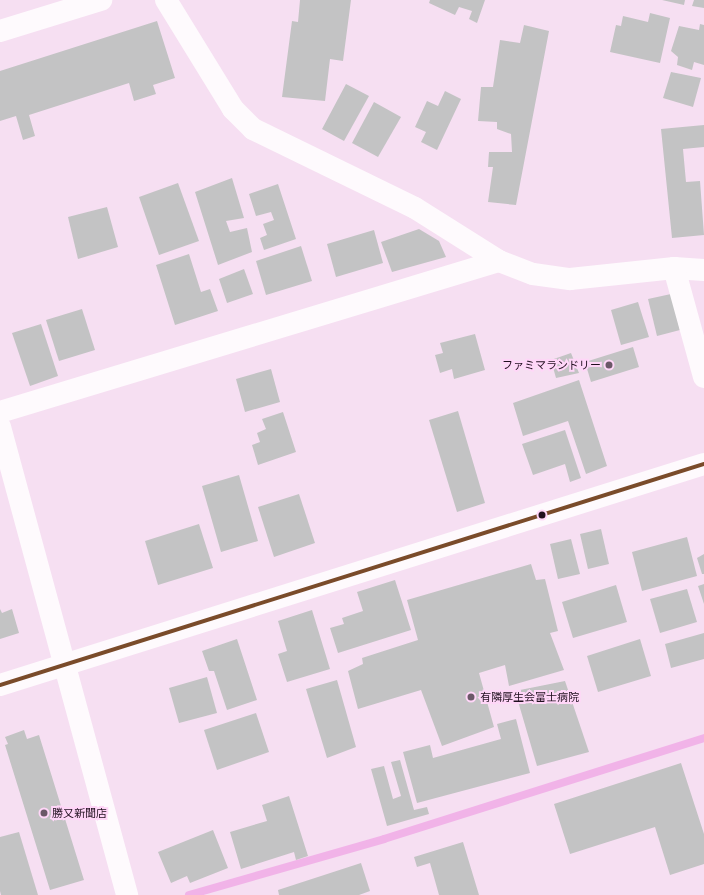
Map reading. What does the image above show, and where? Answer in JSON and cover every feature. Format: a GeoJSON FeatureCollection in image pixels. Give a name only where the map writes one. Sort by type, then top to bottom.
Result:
{"type":"FeatureCollection","features":[{"type":"Feature","properties":{"kind":"street"},"geometry":{"type":"LineString","coordinates":[[0,31],[101,0]]}},
{"type":"Feature","properties":{"kind":"street"},"geometry":{"type":"LineString","coordinates":[[166,0],[233,109],[253,129],[415,208],[499,261],[533,274],[570,279],[674,268],[704,270]]}},
{"type":"Feature","properties":{"kind":"street"},"geometry":{"type":"LineString","coordinates":[[0,412],[499,261]]}},
{"type":"Feature","properties":{"kind":"street"},"geometry":{"type":"LineString","coordinates":[[674,268],[704,377]]}},
{"type":"Feature","properties":{"kind":"street"},"geometry":{"type":"LineString","coordinates":[[0,428],[63,666],[127,895]]}},
{"type":"Feature","properties":{"kind":"street"},"geometry":{"type":"LineString","coordinates":[[0,685],[704,464]]}},
{"type":"Feature","properties":{"kind":"building"},"geometry":{"type":"Polygon","coordinates":[[[300,0],[351,0],[343,61],[330,59],[325,101],[282,97],[292,21],[298,22],[300,0]]]}},
{"type":"Feature","properties":{"kind":"building"},"geometry":{"type":"Polygon","coordinates":[[[430,0],[485,0],[477,23],[469,19],[472,11],[459,7],[455,15],[429,3],[430,0]]]}},
{"type":"Feature","properties":{"kind":"building"},"geometry":{"type":"Polygon","coordinates":[[[662,0],[685,0],[684,5],[662,0]]]}},
{"type":"Feature","properties":{"kind":"building"},"geometry":{"type":"Polygon","coordinates":[[[694,0],[704,0],[704,8],[692,6],[694,0]]]}},
{"type":"Feature","properties":{"kind":"building"},"geometry":{"type":"Polygon","coordinates":[[[650,13],[670,18],[660,63],[610,52],[616,25],[621,26],[623,16],[648,22],[650,13]]]}},
{"type":"Feature","properties":{"kind":"building"},"geometry":{"type":"Polygon","coordinates":[[[157,21],[175,78],[153,85],[156,94],[134,101],[129,83],[29,115],[35,136],[23,140],[16,116],[0,121],[0,71],[157,21]]]}},
{"type":"Feature","properties":{"kind":"building"},"geometry":{"type":"Polygon","coordinates":[[[700,24],[704,25],[704,65],[694,62],[692,70],[677,65],[678,57],[671,51],[679,26],[699,30],[700,24]]]}},
{"type":"Feature","properties":{"kind":"building"},"geometry":{"type":"Polygon","coordinates":[[[524,25],[549,31],[516,205],[488,202],[493,167],[488,167],[489,152],[512,152],[511,134],[497,129],[497,122],[478,121],[481,87],[493,87],[500,40],[520,43],[524,25]]]}},
{"type":"Feature","properties":{"kind":"building"},"geometry":{"type":"Polygon","coordinates":[[[671,72],[701,78],[693,107],[663,98],[671,72]]]}},
{"type":"Feature","properties":{"kind":"building"},"geometry":{"type":"Polygon","coordinates":[[[346,84],[369,96],[344,141],[322,129],[346,84]]]}},
{"type":"Feature","properties":{"kind":"building"},"geometry":{"type":"Polygon","coordinates":[[[445,91],[461,99],[437,150],[421,142],[426,132],[415,127],[427,101],[438,106],[445,91]]]}},
{"type":"Feature","properties":{"kind":"building"},"geometry":{"type":"Polygon","coordinates":[[[374,102],[401,117],[378,157],[352,143],[374,102]]]}},
{"type":"Feature","properties":{"kind":"building"},"geometry":{"type":"Polygon","coordinates":[[[704,125],[704,147],[683,149],[686,182],[700,181],[704,235],[672,238],[661,129],[704,125]]]}},
{"type":"Feature","properties":{"kind":"building"},"geometry":{"type":"Polygon","coordinates":[[[232,178],[244,218],[226,221],[230,232],[247,228],[252,252],[218,265],[195,192],[232,178]]]}},
{"type":"Feature","properties":{"kind":"building"},"geometry":{"type":"Polygon","coordinates":[[[178,183],[199,241],[159,255],[139,197],[178,183]]]}},
{"type":"Feature","properties":{"kind":"building"},"geometry":{"type":"Polygon","coordinates":[[[278,184],[296,239],[264,250],[260,238],[267,235],[263,224],[274,220],[271,212],[256,216],[249,194],[278,184]]]}},
{"type":"Feature","properties":{"kind":"building"},"geometry":{"type":"Polygon","coordinates":[[[107,207],[118,247],[78,259],[68,217],[107,207]]]}},
{"type":"Feature","properties":{"kind":"building"},"geometry":{"type":"Polygon","coordinates":[[[419,229],[439,241],[446,257],[392,272],[381,242],[419,229]]]}},
{"type":"Feature","properties":{"kind":"building"},"geometry":{"type":"Polygon","coordinates":[[[374,230],[383,263],[336,277],[327,244],[374,230]]]}},
{"type":"Feature","properties":{"kind":"building"},"geometry":{"type":"Polygon","coordinates":[[[301,246],[312,281],[266,295],[256,261],[301,246]]]}},
{"type":"Feature","properties":{"kind":"building"},"geometry":{"type":"Polygon","coordinates":[[[189,254],[201,292],[210,289],[218,311],[175,325],[156,265],[189,254]]]}},
{"type":"Feature","properties":{"kind":"building"},"geometry":{"type":"Polygon","coordinates":[[[244,269],[253,294],[227,303],[219,279],[244,269]]]}},
{"type":"Feature","properties":{"kind":"building"},"geometry":{"type":"Polygon","coordinates":[[[671,294],[680,330],[657,336],[648,299],[671,294]]]}},
{"type":"Feature","properties":{"kind":"building"},"geometry":{"type":"Polygon","coordinates":[[[638,302],[649,337],[621,345],[611,310],[638,302]]]}},
{"type":"Feature","properties":{"kind":"building"},"geometry":{"type":"Polygon","coordinates":[[[82,309],[95,350],[59,361],[46,320],[82,309]]]}},
{"type":"Feature","properties":{"kind":"building"},"geometry":{"type":"Polygon","coordinates":[[[41,324],[58,376],[30,386],[12,333],[41,324]]]}},
{"type":"Feature","properties":{"kind":"building"},"geometry":{"type":"Polygon","coordinates":[[[475,334],[485,370],[454,379],[452,369],[440,373],[435,355],[443,353],[440,343],[475,334]]]}},
{"type":"Feature","properties":{"kind":"building"},"geometry":{"type":"Polygon","coordinates":[[[633,347],[639,367],[591,382],[585,362],[633,347]]]}},
{"type":"Feature","properties":{"kind":"building"},"geometry":{"type":"Polygon","coordinates":[[[571,353],[579,373],[556,378],[551,360],[571,353]]]}},
{"type":"Feature","properties":{"kind":"building"},"geometry":{"type":"Polygon","coordinates":[[[271,369],[280,402],[245,412],[236,379],[271,369]]]}},
{"type":"Feature","properties":{"kind":"building"},"geometry":{"type":"Polygon","coordinates":[[[579,380],[607,466],[586,474],[568,421],[523,436],[513,403],[579,380]]]}},
{"type":"Feature","properties":{"kind":"building"},"geometry":{"type":"Polygon","coordinates":[[[458,411],[485,503],[457,512],[429,420],[458,411]]]}},
{"type":"Feature","properties":{"kind":"building"},"geometry":{"type":"Polygon","coordinates":[[[283,412],[296,452],[258,465],[252,445],[260,442],[257,433],[266,429],[262,419],[283,412]]]}},
{"type":"Feature","properties":{"kind":"building"},"geometry":{"type":"Polygon","coordinates":[[[565,430],[581,478],[570,482],[565,464],[533,475],[522,444],[565,430]]]}},
{"type":"Feature","properties":{"kind":"building"},"geometry":{"type":"Polygon","coordinates":[[[239,475],[258,541],[221,552],[202,486],[239,475]]]}},
{"type":"Feature","properties":{"kind":"building"},"geometry":{"type":"Polygon","coordinates":[[[299,494],[315,543],[274,557],[258,507],[299,494]]]}},
{"type":"Feature","properties":{"kind":"building"},"geometry":{"type":"Polygon","coordinates":[[[199,524],[213,568],[158,585],[145,541],[199,524]]]}},
{"type":"Feature","properties":{"kind":"building"},"geometry":{"type":"Polygon","coordinates":[[[601,529],[609,564],[588,569],[580,534],[601,529]]]}},
{"type":"Feature","properties":{"kind":"building"},"geometry":{"type":"Polygon","coordinates":[[[687,537],[697,576],[642,591],[632,552],[687,537]]]}},
{"type":"Feature","properties":{"kind":"building"},"geometry":{"type":"Polygon","coordinates":[[[571,539],[580,574],[558,579],[550,544],[571,539]]]}},
{"type":"Feature","properties":{"kind":"building"},"geometry":{"type":"Polygon","coordinates":[[[704,554],[704,574],[702,574],[697,558],[704,554]]]}},
{"type":"Feature","properties":{"kind":"building"},"geometry":{"type":"Polygon","coordinates":[[[531,564],[536,580],[545,579],[558,631],[550,633],[564,670],[509,686],[505,665],[479,673],[494,727],[442,746],[421,690],[358,709],[348,671],[363,664],[362,658],[418,640],[407,600],[531,564]]]}},
{"type":"Feature","properties":{"kind":"building"},"geometry":{"type":"Polygon","coordinates":[[[395,580],[411,630],[338,653],[330,628],[344,624],[342,618],[363,611],[357,592],[395,580]]]}},
{"type":"Feature","properties":{"kind":"building"},"geometry":{"type":"Polygon","coordinates":[[[704,584],[704,604],[698,586],[704,584]]]}},
{"type":"Feature","properties":{"kind":"building"},"geometry":{"type":"Polygon","coordinates":[[[616,585],[627,622],[573,638],[562,602],[616,585]]]}},
{"type":"Feature","properties":{"kind":"building"},"geometry":{"type":"Polygon","coordinates":[[[687,589],[697,622],[660,633],[650,599],[687,589]]]}},
{"type":"Feature","properties":{"kind":"building"},"geometry":{"type":"Polygon","coordinates":[[[0,609],[2,613],[12,609],[19,633],[0,639],[0,609]]]}},
{"type":"Feature","properties":{"kind":"building"},"geometry":{"type":"Polygon","coordinates":[[[312,610],[330,669],[287,682],[278,654],[287,651],[278,621],[312,610]]]}},
{"type":"Feature","properties":{"kind":"building"},"geometry":{"type":"Polygon","coordinates":[[[704,633],[704,659],[671,668],[665,644],[704,633]]]}},
{"type":"Feature","properties":{"kind":"building"},"geometry":{"type":"Polygon","coordinates":[[[237,639],[257,700],[227,710],[214,671],[209,671],[202,651],[237,639]]]}},
{"type":"Feature","properties":{"kind":"building"},"geometry":{"type":"Polygon","coordinates":[[[640,639],[651,676],[598,692],[587,656],[640,639]]]}},
{"type":"Feature","properties":{"kind":"building"},"geometry":{"type":"Polygon","coordinates":[[[207,677],[217,713],[179,723],[169,688],[207,677]]]}},
{"type":"Feature","properties":{"kind":"building"},"geometry":{"type":"Polygon","coordinates":[[[337,680],[356,747],[327,758],[306,689],[337,680]]]}},
{"type":"Feature","properties":{"kind":"building"},"geometry":{"type":"Polygon","coordinates":[[[565,681],[589,752],[537,766],[515,691],[565,681]]]}},
{"type":"Feature","properties":{"kind":"building"},"geometry":{"type":"Polygon","coordinates":[[[256,713],[269,752],[217,770],[204,730],[256,713]]]}},
{"type":"Feature","properties":{"kind":"building"},"geometry":{"type":"Polygon","coordinates":[[[516,719],[530,773],[417,803],[403,752],[430,745],[433,758],[501,739],[497,724],[516,719]]]}},
{"type":"Feature","properties":{"kind":"building","name":"勝又新聞店"},"geometry":{"type":"Polygon","coordinates":[[[24,730],[27,739],[39,735],[84,880],[50,890],[5,745],[8,744],[5,737],[24,730]]]}},
{"type":"Feature","properties":{"kind":"building"},"geometry":{"type":"Polygon","coordinates":[[[400,760],[414,810],[427,807],[429,814],[387,826],[371,769],[384,766],[393,799],[401,796],[391,762],[400,760]]]}},
{"type":"Feature","properties":{"kind":"building"},"geometry":{"type":"Polygon","coordinates":[[[681,763],[704,834],[704,864],[670,875],[655,827],[570,854],[554,804],[681,763]]]}},
{"type":"Feature","properties":{"kind":"building"},"geometry":{"type":"Polygon","coordinates":[[[289,796],[308,856],[296,860],[294,852],[241,869],[230,832],[267,821],[262,805],[289,796]]]}},
{"type":"Feature","properties":{"kind":"building"},"geometry":{"type":"Polygon","coordinates":[[[213,830],[228,868],[190,883],[187,876],[171,883],[158,852],[213,830]]]}},
{"type":"Feature","properties":{"kind":"building"},"geometry":{"type":"Polygon","coordinates":[[[19,832],[38,895],[1,895],[0,837],[19,832]]]}},
{"type":"Feature","properties":{"kind":"building"},"geometry":{"type":"Polygon","coordinates":[[[463,842],[479,895],[439,895],[430,863],[417,867],[414,857],[463,842]]]}},
{"type":"Feature","properties":{"kind":"building"},"geometry":{"type":"Polygon","coordinates":[[[361,863],[370,891],[359,895],[279,895],[278,890],[361,863]]]}},
{"type":"Feature","properties":{"kind":"waterway"},"geometry":{"type":"LineString","coordinates":[[189,895],[384,839],[704,738]]}},
{"type":"Feature","properties":{"kind":"transit line"},"geometry":{"type":"LineString","coordinates":[[0,685],[704,464]]}},
{"type":"Feature","properties":{"kind":"place","name":"ファミマランドリー"},"geometry":{"type":"Point","coordinates":[609,365]}},
{"type":"Feature","properties":{"kind":"place","name":"有隣厚生会富士病院"},"geometry":{"type":"Point","coordinates":[471,697]}},
{"type":"Feature","properties":{"kind":"place","name":"勝又新聞店"},"geometry":{"type":"Point","coordinates":[44,813]}}]}
